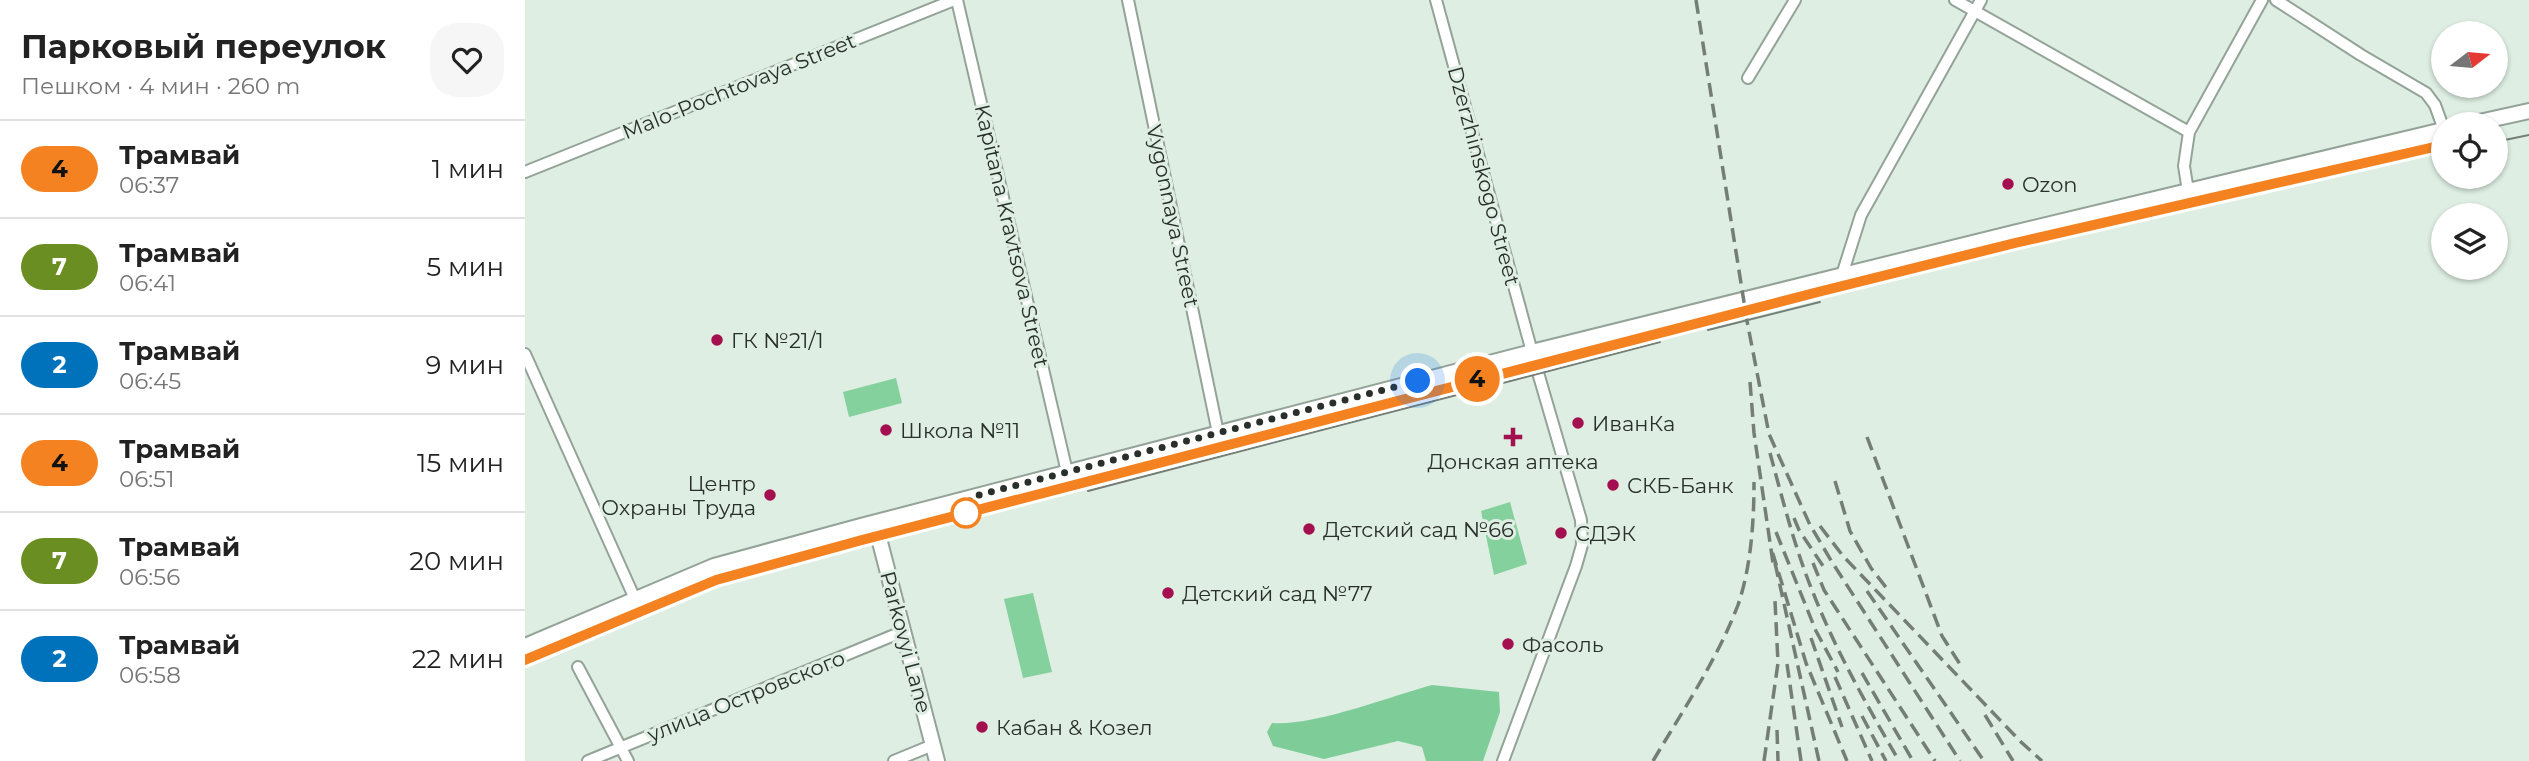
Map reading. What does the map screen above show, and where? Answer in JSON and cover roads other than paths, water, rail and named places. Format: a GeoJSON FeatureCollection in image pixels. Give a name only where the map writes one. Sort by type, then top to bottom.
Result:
{"type":"FeatureCollection","features":[{"type":"Feature","properties":{"kind":"main road"},"geometry":{"type":"LineString","coordinates":[[2508,116],[2529,111]]}},
{"type":"Feature","properties":{"kind":"main road"},"geometry":{"type":"LineString","coordinates":[[525,646],[714,566],[1532,352],[2431,131]]}},
{"type":"Feature","properties":{"kind":"main road","name":"Parkovyi Lane"},"geometry":{"type":"LineString","coordinates":[[875,523],[937,761]]}},
{"type":"Feature","properties":{"kind":"street","name":"Malo-Pochtovaya Street"},"geometry":{"type":"LineString","coordinates":[[525,172],[956,0]]}},
{"type":"Feature","properties":{"kind":"street","name":"Kapitana Kravtsova Street"},"geometry":{"type":"LineString","coordinates":[[956,0],[1067,472]]}},
{"type":"Feature","properties":{"kind":"street","name":"Vygonnaya Street"},"geometry":{"type":"LineString","coordinates":[[1128,0],[1218,433]]}},
{"type":"Feature","properties":{"kind":"street","name":"Dzerzhinskogo Street"},"geometry":{"type":"LineString","coordinates":[[1436,0],[1580,520],[1582,545],[1503,761]]}},
{"type":"Feature","properties":{"kind":"street"},"geometry":{"type":"LineString","coordinates":[[1748,78],[1795,0]]}},
{"type":"Feature","properties":{"kind":"street"},"geometry":{"type":"LineString","coordinates":[[1955,0],[2189,132]]}},
{"type":"Feature","properties":{"kind":"street"},"geometry":{"type":"LineString","coordinates":[[1842,275],[1861,215],[1981,0]]}},
{"type":"Feature","properties":{"kind":"street"},"geometry":{"type":"LineString","coordinates":[[2187,191],[2184,166],[2189,132],[2262,0]]}},
{"type":"Feature","properties":{"kind":"street"},"geometry":{"type":"LineString","coordinates":[[2276,0],[2426,93],[2437,112]]}},
{"type":"Feature","properties":{"kind":"street"},"geometry":{"type":"LineString","coordinates":[[525,354],[635,599]]}},
{"type":"Feature","properties":{"kind":"street","name":"улица Островского"},"geometry":{"type":"LineString","coordinates":[[589,761],[904,631]]}},
{"type":"Feature","properties":{"kind":"street"},"geometry":{"type":"LineString","coordinates":[[578,667],[628,761]]}},
{"type":"Feature","properties":{"kind":"street"},"geometry":{"type":"LineString","coordinates":[[894,761],[933,746]]}},
{"type":"Feature","properties":{"kind":"tram line"},"geometry":{"type":"LineString","coordinates":[[2508,139],[2529,135]]}},
{"type":"Feature","properties":{"kind":"tram line"},"geometry":{"type":"LineString","coordinates":[[525,660],[716,580],[862,540],[1794,298],[2015,243],[2431,148]]}},
{"type":"Feature","properties":{"kind":"tram line","name":"4"},"geometry":{"type":"LineString","coordinates":[[525,660],[716,580],[754,569],[1818,292],[2015,243],[2431,148]]}},
{"type":"Feature","properties":{"kind":"tram line"},"geometry":{"type":"LineString","coordinates":[[1708,330],[1820,302]]}},
{"type":"Feature","properties":{"kind":"tram line"},"geometry":{"type":"LineString","coordinates":[[1088,491],[1660,342]]}},
{"type":"Feature","properties":{"kind":"railway"},"geometry":{"type":"LineString","coordinates":[[1696,0],[1747,321],[1769,434],[1810,525],[1960,761]]}},
{"type":"Feature","properties":{"kind":"railway"},"geometry":{"type":"LineString","coordinates":[[1750,382],[1754,433],[1773,563]]}},
{"type":"Feature","properties":{"kind":"railway"},"geometry":{"type":"LineString","coordinates":[[1867,437],[1942,636],[1963,669]]}},
{"type":"Feature","properties":{"kind":"railway"},"geometry":{"type":"LineString","coordinates":[[1770,453],[1795,543],[1823,617],[1853,680],[1899,761]]}},
{"type":"Feature","properties":{"kind":"railway"},"geometry":{"type":"LineString","coordinates":[[1835,481],[1850,531],[1871,568],[1888,590]]}},
{"type":"Feature","properties":{"kind":"railway"},"geometry":{"type":"LineString","coordinates":[[1653,761],[1710,665],[1738,605],[1751,544],[1754,482]]}},
{"type":"Feature","properties":{"kind":"railway"},"geometry":{"type":"LineString","coordinates":[[1794,518],[1825,569]]}},
{"type":"Feature","properties":{"kind":"railway"},"geometry":{"type":"LineString","coordinates":[[1820,526],[1843,556],[2042,761]]}},
{"type":"Feature","properties":{"kind":"railway"},"geometry":{"type":"LineString","coordinates":[[1776,532],[1816,631],[1838,672]]}},
{"type":"Feature","properties":{"kind":"railway"},"geometry":{"type":"LineString","coordinates":[[1819,761],[1773,554],[1806,663],[1847,761]]}},
{"type":"Feature","properties":{"kind":"railway"},"geometry":{"type":"LineString","coordinates":[[1813,563],[1824,590],[1935,761]]}},
{"type":"Feature","properties":{"kind":"railway"},"geometry":{"type":"LineString","coordinates":[[1867,591],[1984,761]]}},
{"type":"Feature","properties":{"kind":"railway"},"geometry":{"type":"LineString","coordinates":[[1764,761],[1778,663],[1775,601]]}},
{"type":"Feature","properties":{"kind":"railway"},"geometry":{"type":"LineString","coordinates":[[1811,638],[1842,727]]}},
{"type":"Feature","properties":{"kind":"railway"},"geometry":{"type":"LineString","coordinates":[[1787,664],[1801,761]]}},
{"type":"Feature","properties":{"kind":"railway"},"geometry":{"type":"LineString","coordinates":[[1862,673],[1913,761]]}},
{"type":"Feature","properties":{"kind":"railway"},"geometry":{"type":"LineString","coordinates":[[1835,677],[1872,761]]}},
{"type":"Feature","properties":{"kind":"railway"},"geometry":{"type":"LineString","coordinates":[[1985,715],[2013,761]]}},
{"type":"Feature","properties":{"kind":"railway"},"geometry":{"type":"LineString","coordinates":[[1862,716],[1886,761]]}},
{"type":"Feature","properties":{"kind":"railway"},"geometry":{"type":"LineString","coordinates":[[1777,730],[1778,761]]}},
{"type":"Feature","properties":{"kind":"place","name":"Ozon"},"geometry":{"type":"Point","coordinates":[2008,184]}},
{"type":"Feature","properties":{"kind":"place","name":"ГК №21/1"},"geometry":{"type":"Point","coordinates":[717,340]}},
{"type":"Feature","properties":{"kind":"place","name":"ИванКа"},"geometry":{"type":"Point","coordinates":[1578,423]}},
{"type":"Feature","properties":{"kind":"place","name":"Школа №11"},"geometry":{"type":"Point","coordinates":[886,430]}},
{"type":"Feature","properties":{"kind":"place","name":"Донская аптека"},"geometry":{"type":"Point","coordinates":[1513,437]}},
{"type":"Feature","properties":{"kind":"place","name":"СКБ-Банк"},"geometry":{"type":"Point","coordinates":[1613,485]}},
{"type":"Feature","properties":{"kind":"place","name":"Центр Охраны Труда"},"geometry":{"type":"Point","coordinates":[770,495]}},
{"type":"Feature","properties":{"kind":"place","name":"Детский сад №66"},"geometry":{"type":"Point","coordinates":[1309,529]}},
{"type":"Feature","properties":{"kind":"place","name":"СДЭК"},"geometry":{"type":"Point","coordinates":[1561,533]}},
{"type":"Feature","properties":{"kind":"place","name":"Детский сад №77"},"geometry":{"type":"Point","coordinates":[1168,593]}},
{"type":"Feature","properties":{"kind":"place","name":"Фасоль"},"geometry":{"type":"Point","coordinates":[1508,644]}},
{"type":"Feature","properties":{"kind":"place","name":"Кабан & Козел"},"geometry":{"type":"Point","coordinates":[982,727]}}]}
